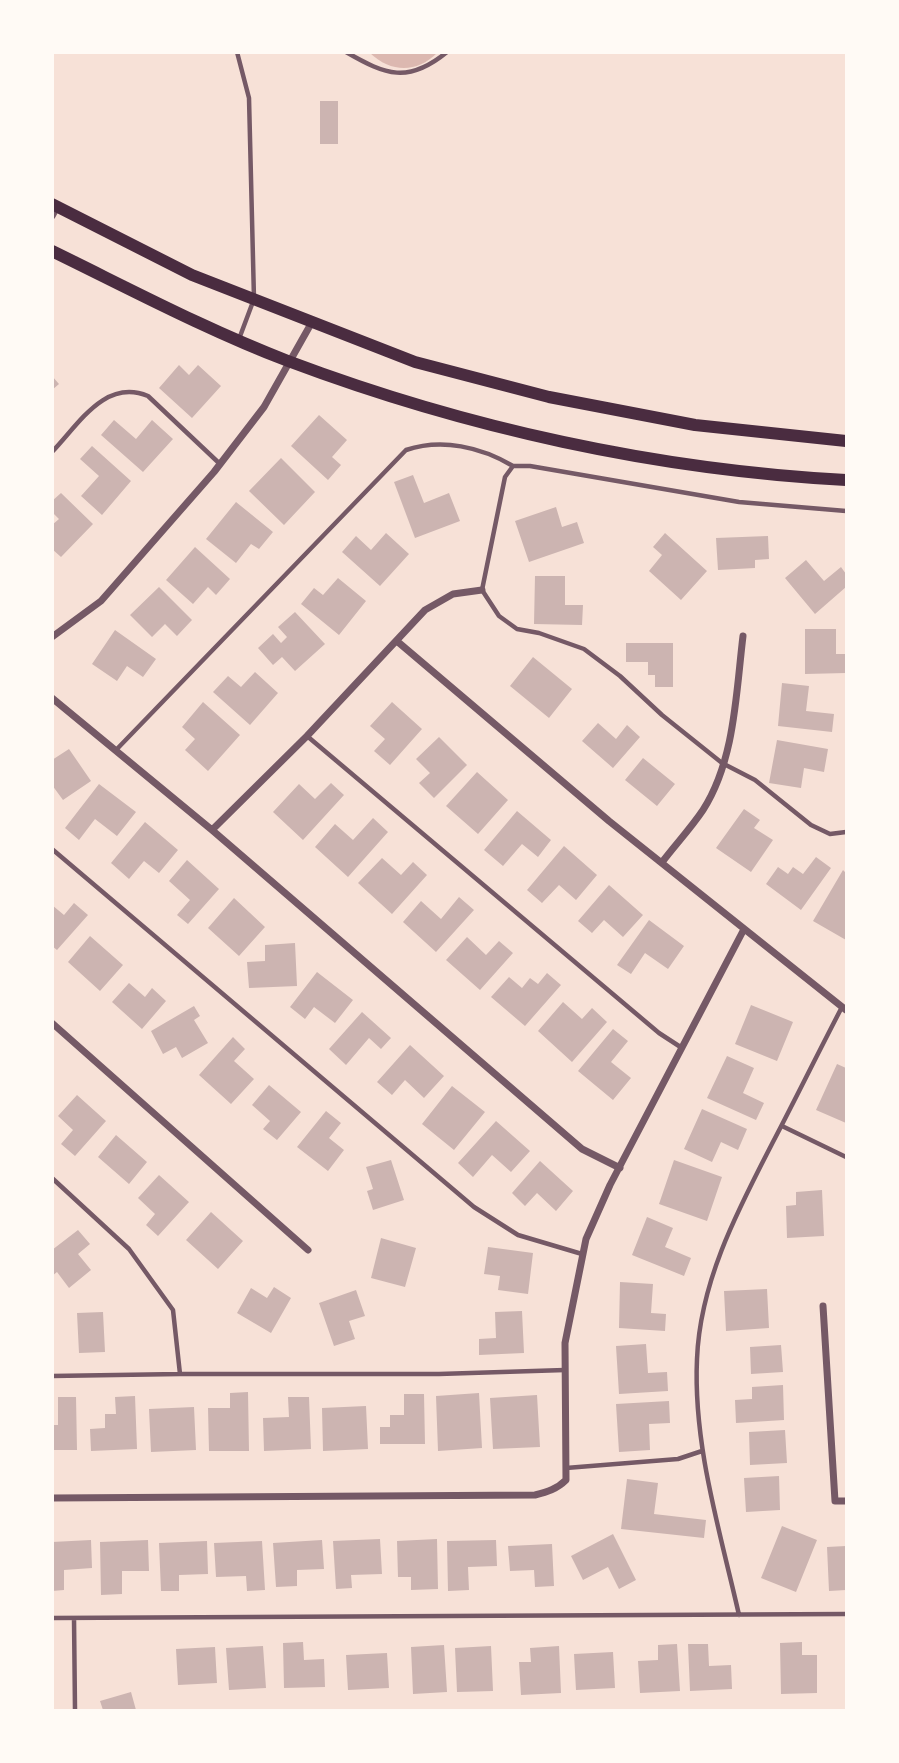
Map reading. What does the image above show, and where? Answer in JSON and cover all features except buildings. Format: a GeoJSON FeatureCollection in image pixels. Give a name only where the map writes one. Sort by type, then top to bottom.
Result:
{"type":"FeatureCollection","features":[{"type":"Feature","properties":{"kind":"main road"},"geometry":{"type":"LineString","coordinates":[[54,209],[192,275],[415,362],[549,397],[695,425],[846,441]]}},
{"type":"Feature","properties":{"kind":"main road"},"geometry":{"type":"LineString","coordinates":[[52,251],[239,340],[290,361],[501,428],[722,471],[846,480]]}},
{"type":"Feature","properties":{"kind":"street"},"geometry":{"type":"LineString","coordinates":[[52,637],[101,601],[220,464],[264,407],[312,322]]}},
{"type":"Feature","properties":{"kind":"street"},"geometry":{"type":"LineString","coordinates":[[212,830],[307,736],[398,642],[425,610],[453,594],[481,590]]}},
{"type":"Feature","properties":{"kind":"street"},"geometry":{"type":"LineString","coordinates":[[663,861],[704,809],[722,763],[730,739],[743,636]]}},
{"type":"Feature","properties":{"kind":"street"},"geometry":{"type":"LineString","coordinates":[[398,642],[609,821],[663,861],[743,931],[844,1009]]}},
{"type":"Feature","properties":{"kind":"street"},"geometry":{"type":"LineString","coordinates":[[52,698],[212,830],[582,1149],[620,1168]]}},
{"type":"Feature","properties":{"kind":"street"},"geometry":{"type":"LineString","coordinates":[[52,1498],[535,1495],[553,1490],[563,1483],[566,1468],[565,1343],[582,1254],[620,1168],[743,931]]}},
{"type":"Feature","properties":{"kind":"street"},"geometry":{"type":"LineString","coordinates":[[52,1023],[308,1250]]}},
{"type":"Feature","properties":{"kind":"street"},"geometry":{"type":"LineString","coordinates":[[823,1306],[835,1501],[846,1501]]}},
{"type":"Feature","properties":{"kind":"lane"},"geometry":{"type":"LineString","coordinates":[[237,52],[249,97],[254,299],[239,340]]}},
{"type":"Feature","properties":{"kind":"lane"},"geometry":{"type":"LineString","coordinates":[[346,52],[379,71],[397,75],[416,72],[447,52]]}},
{"type":"Feature","properties":{"kind":"lane"},"geometry":{"type":"LineString","coordinates":[[52,452],[105,397],[118,391],[134,390],[148,396],[220,464]]}},
{"type":"Feature","properties":{"kind":"lane"},"geometry":{"type":"LineString","coordinates":[[115,751],[406,450],[427,443],[453,445],[496,456],[513,466],[530,466],[739,502],[846,511]]}},
{"type":"Feature","properties":{"kind":"lane"},"geometry":{"type":"LineString","coordinates":[[513,466],[505,477],[481,590],[499,616],[517,629],[539,633],[583,649],[722,763],[755,780],[811,825],[831,834],[846,832]]}},
{"type":"Feature","properties":{"kind":"lane"},"geometry":{"type":"LineString","coordinates":[[307,736],[659,1033],[682,1048]]}},
{"type":"Feature","properties":{"kind":"lane"},"geometry":{"type":"LineString","coordinates":[[52,849],[474,1206],[518,1235],[582,1254]]}},
{"type":"Feature","properties":{"kind":"lane"},"geometry":{"type":"LineString","coordinates":[[739,1615],[702,1451],[696,1360],[700,1329],[714,1272],[731,1227],[844,1009]]}},
{"type":"Feature","properties":{"kind":"lane"},"geometry":{"type":"LineString","coordinates":[[782,1126],[846,1157]]}},
{"type":"Feature","properties":{"kind":"lane"},"geometry":{"type":"LineString","coordinates":[[52,1178],[129,1249],[173,1310],[180,1374]]}},
{"type":"Feature","properties":{"kind":"lane"},"geometry":{"type":"LineString","coordinates":[[52,1376],[439,1374],[565,1370]]}},
{"type":"Feature","properties":{"kind":"lane"},"geometry":{"type":"LineString","coordinates":[[566,1468],[678,1459],[702,1451]]}},
{"type":"Feature","properties":{"kind":"lane"},"geometry":{"type":"LineString","coordinates":[[52,1618],[846,1614]]}},
{"type":"Feature","properties":{"kind":"lane"},"geometry":{"type":"LineString","coordinates":[[74,1618],[75,1710]]}},
{"type":"Feature","properties":{"kind":"shaded area"},"geometry":{"type":"Polygon","coordinates":[[[370,53],[437,53],[421,64],[404,68],[387,64],[370,53]]]}}]}
